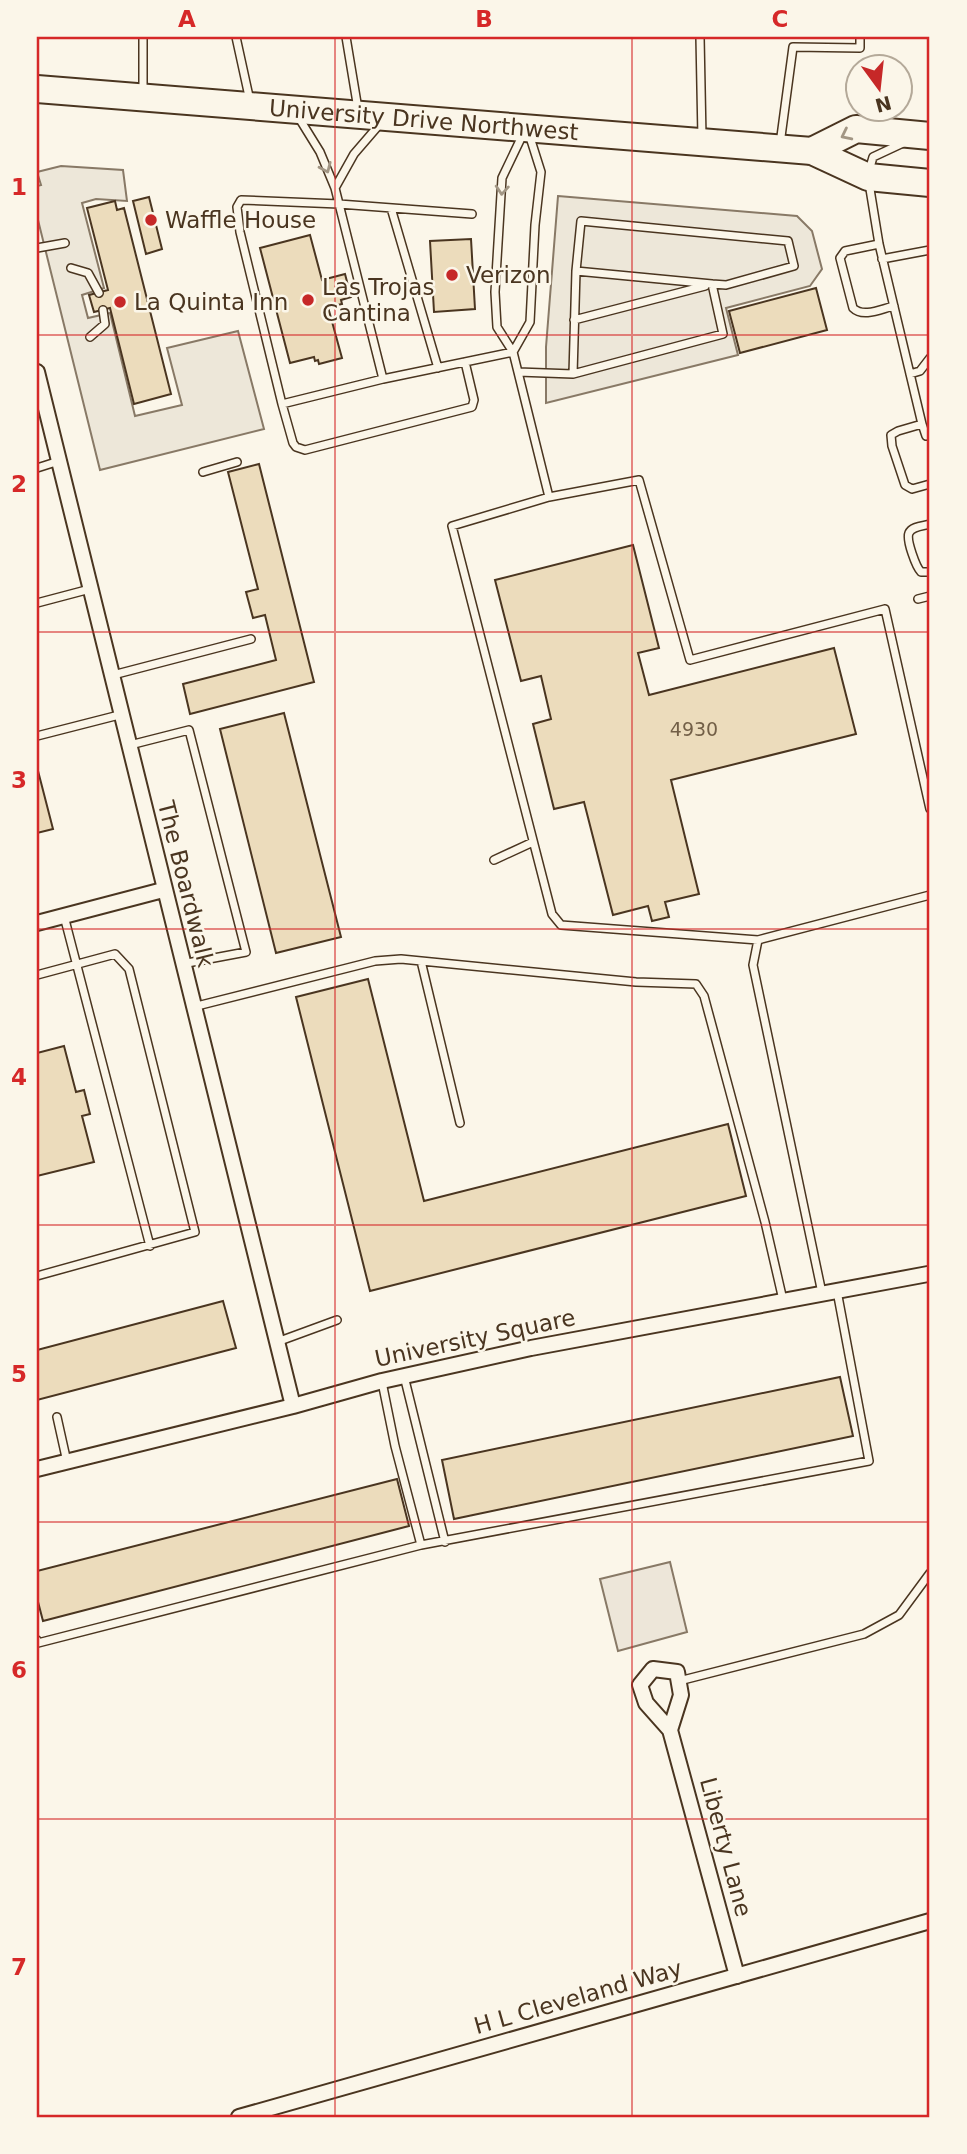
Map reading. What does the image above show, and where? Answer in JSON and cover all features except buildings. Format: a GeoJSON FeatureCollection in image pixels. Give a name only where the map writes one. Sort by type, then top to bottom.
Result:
{"type":"FeatureCollection","features":[{"type":"Feature","properties":{"kind":"highway","name":"University Drive Northwest"},"geometry":{"type":"LineString","coordinates":[[37,89],[812,151],[868,177],[930,183]]}},
{"type":"Feature","properties":{"kind":"highway"},"geometry":{"type":"LineString","coordinates":[[812,151],[856,129],[928,134]]}},
{"type":"Feature","properties":{"kind":"street","name":"The Boardwalk"},"geometry":{"type":"LineString","coordinates":[[37,372],[292,1406]]}},
{"type":"Feature","properties":{"kind":"street"},"geometry":{"type":"LineString","coordinates":[[37,923],[163,890]]}},
{"type":"Feature","properties":{"kind":"street","name":"University Square"},"geometry":{"type":"LineString","coordinates":[[37,1469],[382,1381],[531,1348],[929,1274]]}},
{"type":"Feature","properties":{"kind":"street"},"geometry":{"type":"LineString","coordinates":[[653,1669],[677,1672],[681,1695],[670,1730],[646,1703],[640,1685],[653,1669]]}},
{"type":"Feature","properties":{"kind":"street","name":"Liberty Lane"},"geometry":{"type":"LineString","coordinates":[[670,1730],[737,1976]]}},
{"type":"Feature","properties":{"kind":"street","name":"H L Cleveland Way"},"geometry":{"type":"LineString","coordinates":[[239,2117],[930,1921]]}},
{"type":"Feature","properties":{"kind":"lane"},"geometry":{"type":"LineString","coordinates":[[143,37],[143,97]]}},
{"type":"Feature","properties":{"kind":"lane"},"geometry":{"type":"LineString","coordinates":[[236,37],[251,105]]}},
{"type":"Feature","properties":{"kind":"lane"},"geometry":{"type":"LineString","coordinates":[[346,37],[358,113]]}},
{"type":"Feature","properties":{"kind":"lane"},"geometry":{"type":"LineString","coordinates":[[700,37],[703,142]]}},
{"type":"Feature","properties":{"kind":"lane"},"geometry":{"type":"LineString","coordinates":[[779,148],[793,47],[860,48],[860,37]]}},
{"type":"Feature","properties":{"kind":"lane"},"geometry":{"type":"LineString","coordinates":[[293,108],[320,152],[335,188],[383,379]]}},
{"type":"Feature","properties":{"kind":"lane"},"geometry":{"type":"LineString","coordinates":[[335,188],[354,154],[372,131],[390,116]]}},
{"type":"Feature","properties":{"kind":"lane"},"geometry":{"type":"LineString","coordinates":[[526,127],[502,178],[495,292],[498,327],[513,352],[549,496]]}},
{"type":"Feature","properties":{"kind":"lane"},"geometry":{"type":"LineString","coordinates":[[282,404],[383,379],[513,352],[530,322],[535,225],[541,172],[526,127]]}},
{"type":"Feature","properties":{"kind":"lane"},"geometry":{"type":"LineString","coordinates":[[926,436],[878,244],[868,177],[873,157],[928,134]]}},
{"type":"Feature","properties":{"kind":"lane"},"geometry":{"type":"LineString","coordinates":[[465,362],[474,400],[472,407],[305,450],[296,447],[282,404],[240,232],[237,207],[241,200],[472,214]]}},
{"type":"Feature","properties":{"kind":"lane"},"geometry":{"type":"LineString","coordinates":[[391,208],[438,368]]}},
{"type":"Feature","properties":{"kind":"lane"},"geometry":{"type":"LineString","coordinates":[[573,374],[576,271],[581,221],[788,241],[794,266],[726,285],[576,271]]}},
{"type":"Feature","properties":{"kind":"lane"},"geometry":{"type":"LineString","coordinates":[[37,248],[65,243]]}},
{"type":"Feature","properties":{"kind":"lane"},"geometry":{"type":"LineString","coordinates":[[878,244],[845,251],[840,258],[853,308],[857,312],[862,314],[894,306]]}},
{"type":"Feature","properties":{"kind":"lane"},"geometry":{"type":"LineString","coordinates":[[882,259],[930,250]]}},
{"type":"Feature","properties":{"kind":"lane"},"geometry":{"type":"LineString","coordinates":[[71,268],[88,274],[99,293]]}},
{"type":"Feature","properties":{"kind":"lane"},"geometry":{"type":"LineString","coordinates":[[518,372],[573,374],[723,334],[712,284]]}},
{"type":"Feature","properties":{"kind":"lane"},"geometry":{"type":"LineString","coordinates":[[574,320],[712,284]]}},
{"type":"Feature","properties":{"kind":"lane"},"geometry":{"type":"LineString","coordinates":[[90,337],[105,324],[103,310]]}},
{"type":"Feature","properties":{"kind":"lane"},"geometry":{"type":"LineString","coordinates":[[910,374],[920,371],[930,358]]}},
{"type":"Feature","properties":{"kind":"lane"},"geometry":{"type":"LineString","coordinates":[[922,424],[898,430],[891,435],[892,446],[905,485],[912,489],[930,484]]}},
{"type":"Feature","properties":{"kind":"lane"},"geometry":{"type":"LineString","coordinates":[[37,468],[59,461]]}},
{"type":"Feature","properties":{"kind":"lane"},"geometry":{"type":"LineString","coordinates":[[203,472],[237,462]]}},
{"type":"Feature","properties":{"kind":"lane"},"geometry":{"type":"LineString","coordinates":[[930,809],[885,609],[691,660],[639,480],[549,496],[452,526],[552,914],[561,925],[758,940],[930,895]]}},
{"type":"Feature","properties":{"kind":"lane"},"geometry":{"type":"LineString","coordinates":[[930,524],[914,528],[908,539],[917,569],[930,572]]}},
{"type":"Feature","properties":{"kind":"lane"},"geometry":{"type":"LineString","coordinates":[[37,603],[91,589]]}},
{"type":"Feature","properties":{"kind":"lane"},"geometry":{"type":"LineString","coordinates":[[918,599],[930,596]]}},
{"type":"Feature","properties":{"kind":"lane"},"geometry":{"type":"LineString","coordinates":[[113,675],[251,639]]}},
{"type":"Feature","properties":{"kind":"lane"},"geometry":{"type":"LineString","coordinates":[[37,736],[122,714]]}},
{"type":"Feature","properties":{"kind":"lane"},"geometry":{"type":"LineString","coordinates":[[130,745],[189,730],[246,952],[182,964]]}},
{"type":"Feature","properties":{"kind":"lane"},"geometry":{"type":"LineString","coordinates":[[494,860],[533,842]]}},
{"type":"Feature","properties":{"kind":"lane"},"geometry":{"type":"LineString","coordinates":[[64,916],[150,1246]]}},
{"type":"Feature","properties":{"kind":"lane"},"geometry":{"type":"LineString","coordinates":[[37,1640],[38,1643],[421,1545],[869,1461],[753,965],[758,940]]}},
{"type":"Feature","properties":{"kind":"lane"},"geometry":{"type":"LineString","coordinates":[[37,975],[115,954],[128,969],[195,1232],[37,1276]]}},
{"type":"Feature","properties":{"kind":"lane"},"geometry":{"type":"LineString","coordinates":[[193,1007],[375,961],[421,961],[636,982],[696,985],[704,996],[765,1222],[783,1300]]}},
{"type":"Feature","properties":{"kind":"lane"},"geometry":{"type":"LineString","coordinates":[[421,961],[460,1123]]}},
{"type":"Feature","properties":{"kind":"lane"},"geometry":{"type":"LineString","coordinates":[[277,1342],[337,1320]]}},
{"type":"Feature","properties":{"kind":"lane"},"geometry":{"type":"LineString","coordinates":[[404,1376],[445,1542]]}},
{"type":"Feature","properties":{"kind":"lane"},"geometry":{"type":"LineString","coordinates":[[382,1381],[395,1446],[421,1545]]}},
{"type":"Feature","properties":{"kind":"lane"},"geometry":{"type":"LineString","coordinates":[[57,1417],[67,1462]]}},
{"type":"Feature","properties":{"kind":"lane"},"geometry":{"type":"LineString","coordinates":[[679,1681],[864,1634],[899,1615],[930,1573]]}},
{"type":"Feature","properties":{"kind":"shaded area"},"geometry":{"type":"Polygon","coordinates":[[[61,166],[123,170],[127,201],[96,199],[82,203],[104,288],[82,295],[88,318],[110,313],[135,416],[182,405],[167,348],[238,331],[264,429],[100,470],[37,216],[37,186],[41,185],[37,172],[61,166]]]}},
{"type":"Feature","properties":{"kind":"shaded area"},"geometry":{"type":"Polygon","coordinates":[[[558,196],[797,216],[812,231],[822,269],[810,286],[726,308],[738,355],[546,403],[546,347],[558,196]]]}},
{"type":"Feature","properties":{"kind":"shaded area"},"geometry":{"type":"Polygon","coordinates":[[[670,1562],[687,1632],[618,1651],[600,1579],[670,1562]]]}},
{"type":"Feature","properties":{"kind":"power"},"geometry":{"type":"LineString","coordinates":[[928,37],[930,41]]}},
{"type":"Feature","properties":{"kind":"place","name":"Waffle House"},"geometry":{"type":"Point","coordinates":[151,220]}},
{"type":"Feature","properties":{"kind":"place","name":"Verizon"},"geometry":{"type":"Point","coordinates":[452,275]}},
{"type":"Feature","properties":{"kind":"place","name":"Las Trojas Cantina"},"geometry":{"type":"Point","coordinates":[308,300]}},
{"type":"Feature","properties":{"kind":"place","name":"La Quinta Inn"},"geometry":{"type":"Point","coordinates":[120,302]}}]}
